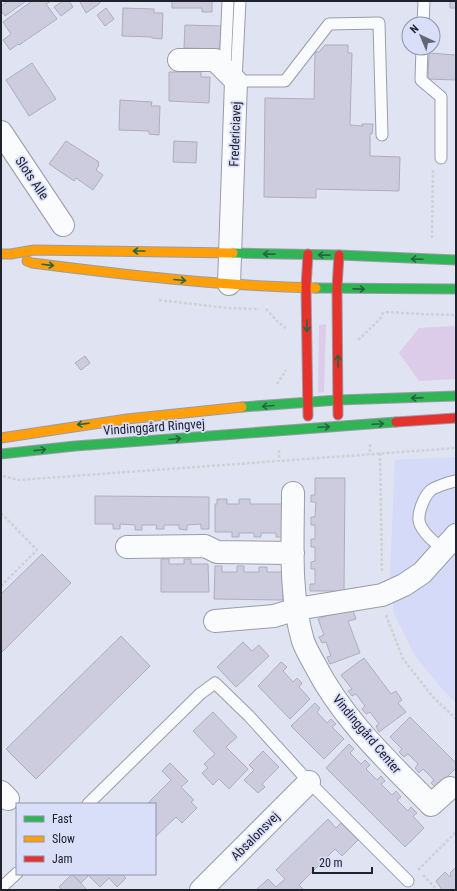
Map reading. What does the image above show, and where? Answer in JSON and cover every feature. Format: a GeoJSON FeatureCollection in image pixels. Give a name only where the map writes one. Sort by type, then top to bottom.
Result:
{"type":"FeatureCollection","features":[{"type":"Feature","properties":{"kind":"street"},"geometry":{"type":"LineString","coordinates":[[179,60],[215,60],[231,76]]}},
{"type":"Feature","properties":{"kind":"street","name":"Fredericiavej"},"geometry":{"type":"LineString","coordinates":[[229,284],[231,254],[231,76]]}},
{"type":"Feature","properties":{"kind":"street","name":"Slots Alle"},"geometry":{"type":"LineString","coordinates":[[1,132],[63,225]]}},
{"type":"Feature","properties":{"kind":"street"},"geometry":{"type":"LineString","coordinates":[[1,254],[11,254],[34,250],[161,250],[231,254],[308,254],[456,260]]}},
{"type":"Feature","properties":{"kind":"street"},"geometry":{"type":"LineString","coordinates":[[11,254],[32,263],[141,276],[229,284],[337,288],[456,289]]}},
{"type":"Feature","properties":{"kind":"street"},"geometry":{"type":"LineString","coordinates":[[308,254],[306,287],[307,403],[309,428]]}},
{"type":"Feature","properties":{"kind":"street"},"geometry":{"type":"LineString","coordinates":[[339,255],[337,288],[339,426]]}},
{"type":"Feature","properties":{"kind":"street","name":"Vindinggård Ringvej"},"geometry":{"type":"LineString","coordinates":[[1,438],[70,426],[150,416],[338,400],[456,396]]}},
{"type":"Feature","properties":{"kind":"street","name":"Vindinggård Ringvej"},"geometry":{"type":"LineString","coordinates":[[1,454],[75,446],[456,418]]}},
{"type":"Feature","properties":{"kind":"street","name":"Vindinggård Center"},"geometry":{"type":"LineString","coordinates":[[293,493],[293,574],[297,609],[303,642],[321,677],[344,711],[374,747],[431,805],[450,788]]}},
{"type":"Feature","properties":{"kind":"street"},"geometry":{"type":"LineString","coordinates":[[214,621],[274,616],[297,609],[382,595],[404,585],[422,573],[449,542]]}},
{"type":"Feature","properties":{"kind":"street"},"geometry":{"type":"LineString","coordinates":[[127,547],[205,546],[217,552],[293,553]]}},
{"type":"Feature","properties":{"kind":"street","name":"Absalonsvej"},"geometry":{"type":"LineString","coordinates":[[201,890],[309,782]]}},
{"type":"Feature","properties":{"kind":"lane"},"geometry":{"type":"LineString","coordinates":[[228,1],[231,76]]}},
{"type":"Feature","properties":{"kind":"lane"},"geometry":{"type":"LineString","coordinates":[[231,76],[240,1]]}},
{"type":"Feature","properties":{"kind":"lane"},"geometry":{"type":"LineString","coordinates":[[423,16],[424,1]]}},
{"type":"Feature","properties":{"kind":"lane"},"geometry":{"type":"LineString","coordinates":[[231,76],[285,81],[329,24],[379,23],[382,135]]}},
{"type":"Feature","properties":{"kind":"lane"},"geometry":{"type":"LineString","coordinates":[[422,56],[421,80],[441,97],[441,158]]}},
{"type":"Feature","properties":{"kind":"lane"},"geometry":{"type":"LineString","coordinates":[[449,542],[428,537],[419,521],[421,507],[430,490],[456,481]]}},
{"type":"Feature","properties":{"kind":"lane"},"geometry":{"type":"LineString","coordinates":[[89,803],[200,694],[215,683],[249,716],[309,782],[408,880]]}},
{"type":"Feature","properties":{"kind":"lane"},"geometry":{"type":"LineString","coordinates":[[1,888],[16,874]]}},
{"type":"Feature","properties":{"kind":"path"},"geometry":{"type":"LineString","coordinates":[[432,244],[433,166],[441,158]]}},
{"type":"Feature","properties":{"kind":"path"},"geometry":{"type":"LineString","coordinates":[[266,309],[279,323],[291,331]]}},
{"type":"Feature","properties":{"kind":"path"},"geometry":{"type":"LineString","coordinates":[[356,341],[380,319],[384,311]]}},
{"type":"Feature","properties":{"kind":"path"},"geometry":{"type":"LineString","coordinates":[[1,474],[18,480],[456,448]]}},
{"type":"Feature","properties":{"kind":"path"},"geometry":{"type":"LineString","coordinates":[[1,513],[37,550],[1,586]]}},
{"type":"Feature","properties":{"kind":"path"},"geometry":{"type":"LineString","coordinates":[[408,880],[456,832]]}},
{"type":"Feature","properties":{"kind":"path"},"geometry":{"type":"LineString","coordinates":[[419,870],[437,890]]}},
{"type":"Feature","properties":{"kind":"shaded area"},"geometry":{"type":"Polygon","coordinates":[[[326,324],[324,392],[318,393],[319,325],[326,324]]]}},
{"type":"Feature","properties":{"kind":"shaded area"},"geometry":{"type":"Polygon","coordinates":[[[456,326],[456,379],[419,381],[399,353],[419,328],[456,326]]]}},
{"type":"Feature","properties":{"kind":"shaded area"},"geometry":{"type":"Polygon","coordinates":[[[456,457],[456,703],[442,689],[414,654],[394,613],[390,575],[395,460],[456,457]]]}},
{"type":"Feature","properties":{"kind":"building"},"geometry":{"type":"Polygon","coordinates":[[[8,1],[26,1],[5,16],[1,11],[1,6],[8,1]]]}},
{"type":"Feature","properties":{"kind":"building"},"geometry":{"type":"Polygon","coordinates":[[[32,1],[51,1],[46,4],[57,19],[10,50],[3,40],[11,34],[3,22],[32,1]]]}},
{"type":"Feature","properties":{"kind":"building"},"geometry":{"type":"Polygon","coordinates":[[[63,1],[69,1],[73,7],[61,16],[54,7],[63,1]]]}},
{"type":"Feature","properties":{"kind":"building"},"geometry":{"type":"Polygon","coordinates":[[[102,1],[86,13],[80,2],[102,1]]]}},
{"type":"Feature","properties":{"kind":"building"},"geometry":{"type":"Polygon","coordinates":[[[172,1],[212,1],[212,12],[202,12],[202,8],[172,8],[172,1]]]}},
{"type":"Feature","properties":{"kind":"building"},"geometry":{"type":"Polygon","coordinates":[[[450,1],[456,1],[456,8],[450,8],[450,1]]]}},
{"type":"Feature","properties":{"kind":"building"},"geometry":{"type":"Polygon","coordinates":[[[106,8],[114,19],[105,26],[97,15],[106,8]]]}},
{"type":"Feature","properties":{"kind":"building"},"geometry":{"type":"Polygon","coordinates":[[[123,8],[154,9],[154,13],[163,13],[162,39],[152,37],[122,36],[123,8]]]}},
{"type":"Feature","properties":{"kind":"building"},"geometry":{"type":"Polygon","coordinates":[[[185,25],[221,26],[220,49],[184,48],[185,25]]]}},
{"type":"Feature","properties":{"kind":"building"},"geometry":{"type":"Polygon","coordinates":[[[325,45],[348,45],[348,53],[352,53],[350,125],[363,126],[362,124],[373,124],[372,134],[370,134],[370,156],[400,157],[399,191],[316,189],[316,198],[264,197],[265,98],[314,99],[315,52],[319,52],[325,45]]]}},
{"type":"Feature","properties":{"kind":"building"},"geometry":{"type":"Polygon","coordinates":[[[441,54],[456,55],[456,80],[428,79],[429,56],[441,56],[441,54]]]}},
{"type":"Feature","properties":{"kind":"building"},"geometry":{"type":"Polygon","coordinates":[[[32,63],[56,99],[29,116],[6,80],[32,63]]]}},
{"type":"Feature","properties":{"kind":"building"},"geometry":{"type":"Polygon","coordinates":[[[169,72],[201,72],[201,77],[210,77],[209,103],[169,101],[169,72]]]}},
{"type":"Feature","properties":{"kind":"building"},"geometry":{"type":"Polygon","coordinates":[[[120,100],[152,102],[151,106],[160,106],[159,135],[149,134],[149,131],[119,130],[120,100]]]}},
{"type":"Feature","properties":{"kind":"building"},"geometry":{"type":"Polygon","coordinates":[[[66,141],[99,162],[96,170],[103,175],[93,190],[76,178],[74,181],[49,164],[66,141]]]}},
{"type":"Feature","properties":{"kind":"building"},"geometry":{"type":"Polygon","coordinates":[[[174,141],[197,142],[196,163],[173,162],[174,141]]]}},
{"type":"Feature","properties":{"kind":"building"},"geometry":{"type":"Polygon","coordinates":[[[85,356],[90,363],[81,370],[75,363],[85,356]]]}},
{"type":"Feature","properties":{"kind":"building"},"geometry":{"type":"Polygon","coordinates":[[[315,478],[345,478],[344,591],[310,591],[310,584],[315,584],[315,569],[311,569],[311,562],[315,561],[315,547],[311,547],[311,539],[315,539],[315,525],[311,525],[311,517],[315,517],[316,502],[311,502],[311,495],[315,495],[315,478]]]}},
{"type":"Feature","properties":{"kind":"building"},"geometry":{"type":"Polygon","coordinates":[[[95,496],[209,497],[209,529],[201,529],[201,524],[187,525],[187,530],[179,529],[179,525],[164,525],[164,529],[156,529],[157,525],[142,525],[142,530],[135,530],[135,525],[120,524],[120,529],[113,529],[113,524],[95,524],[95,496]]]}},
{"type":"Feature","properties":{"kind":"building"},"geometry":{"type":"Polygon","coordinates":[[[217,499],[227,499],[227,504],[239,504],[239,499],[250,499],[250,504],[284,504],[284,537],[276,537],[276,533],[261,533],[261,537],[254,537],[254,533],[239,533],[239,537],[232,537],[232,532],[215,532],[215,504],[217,504],[217,499]]]}},
{"type":"Feature","properties":{"kind":"building"},"geometry":{"type":"Polygon","coordinates":[[[42,554],[71,583],[1,653],[1,594],[42,554]]]}},
{"type":"Feature","properties":{"kind":"building"},"geometry":{"type":"Polygon","coordinates":[[[161,559],[169,559],[169,564],[184,564],[184,559],[191,559],[191,564],[208,564],[209,592],[161,592],[161,559]]]}},
{"type":"Feature","properties":{"kind":"building"},"geometry":{"type":"Polygon","coordinates":[[[215,566],[222,566],[222,572],[237,572],[237,566],[244,566],[244,572],[259,572],[259,567],[267,567],[267,572],[284,572],[283,600],[214,599],[215,566]]]}},
{"type":"Feature","properties":{"kind":"building"},"geometry":{"type":"Polygon","coordinates":[[[352,608],[356,619],[348,621],[360,653],[330,664],[327,657],[331,656],[326,642],[322,643],[319,637],[324,635],[318,619],[344,609],[352,608]]]}},
{"type":"Feature","properties":{"kind":"building"},"geometry":{"type":"Polygon","coordinates":[[[121,636],[150,666],[36,779],[6,749],[121,636]]]}},
{"type":"Feature","properties":{"kind":"building"},"geometry":{"type":"Polygon","coordinates":[[[243,642],[252,651],[259,645],[269,656],[236,687],[217,667],[243,642]]]}},
{"type":"Feature","properties":{"kind":"building"},"geometry":{"type":"Polygon","coordinates":[[[364,658],[391,694],[396,691],[402,700],[398,703],[406,712],[379,732],[376,726],[379,724],[370,712],[366,714],[362,709],[365,706],[356,694],[352,696],[348,691],[352,689],[341,675],[364,658]]]}},
{"type":"Feature","properties":{"kind":"building"},"geometry":{"type":"Polygon","coordinates":[[[281,662],[287,667],[283,671],[293,682],[297,678],[302,683],[299,687],[310,699],[290,719],[258,686],[281,662]]]}},
{"type":"Feature","properties":{"kind":"building"},"geometry":{"type":"Polygon","coordinates":[[[315,703],[320,708],[317,712],[327,723],[331,719],[336,724],[332,727],[344,739],[324,759],[291,726],[315,703]]]}},
{"type":"Feature","properties":{"kind":"building"},"geometry":{"type":"Polygon","coordinates":[[[213,712],[237,737],[226,747],[248,769],[229,789],[219,779],[213,785],[202,773],[208,768],[204,764],[215,754],[193,731],[213,712]]]}},
{"type":"Feature","properties":{"kind":"building"},"geometry":{"type":"Polygon","coordinates":[[[410,717],[456,763],[456,768],[436,788],[431,783],[434,780],[423,769],[419,773],[415,768],[418,764],[408,754],[404,757],[399,752],[402,749],[390,737],[410,717]]]}},
{"type":"Feature","properties":{"kind":"building"},"geometry":{"type":"Polygon","coordinates":[[[349,744],[354,749],[350,753],[361,764],[365,760],[370,765],[366,769],[377,780],[381,776],[385,781],[381,784],[392,795],[396,791],[401,797],[397,800],[408,811],[411,807],[417,813],[413,816],[424,828],[405,847],[326,768],[349,744]]]}},
{"type":"Feature","properties":{"kind":"building"},"geometry":{"type":"Polygon","coordinates":[[[263,751],[279,767],[262,784],[265,787],[258,793],[244,780],[254,770],[249,765],[263,751]]]}},
{"type":"Feature","properties":{"kind":"building"},"geometry":{"type":"Polygon","coordinates":[[[170,763],[188,781],[181,787],[194,800],[191,802],[197,808],[182,823],[176,817],[156,836],[156,803],[148,803],[171,780],[162,771],[170,763]]]}},
{"type":"Feature","properties":{"kind":"building"},"geometry":{"type":"Polygon","coordinates":[[[328,819],[336,828],[341,823],[358,840],[342,856],[335,849],[299,885],[304,890],[256,890],[268,879],[276,887],[285,879],[276,870],[328,819]]]}},
{"type":"Feature","properties":{"kind":"building"},"geometry":{"type":"Polygon","coordinates":[[[456,867],[456,890],[442,890],[436,881],[445,872],[450,877],[450,873],[456,867]]]}},
{"type":"Feature","properties":{"kind":"building"},"geometry":{"type":"Polygon","coordinates":[[[71,875],[73,875],[87,890],[62,890],[59,887],[71,875]]]}},
{"type":"Feature","properties":{"kind":"building"},"geometry":{"type":"Polygon","coordinates":[[[73,875],[88,876],[81,883],[73,875]]]}},
{"type":"Feature","properties":{"kind":"building"},"geometry":{"type":"Polygon","coordinates":[[[88,875],[123,875],[126,878],[117,887],[109,878],[100,887],[88,875]]]}},
{"type":"Feature","properties":{"kind":"traffic: fast"},"geometry":{"type":"LineString","coordinates":[[233,253],[339,255],[456,260]]}},
{"type":"Feature","properties":{"kind":"traffic: fast"},"geometry":{"type":"LineString","coordinates":[[316,288],[456,289]]}},
{"type":"Feature","properties":{"kind":"traffic: fast"},"geometry":{"type":"LineString","coordinates":[[242,407],[338,400],[456,396]]}},
{"type":"Feature","properties":{"kind":"traffic: fast"},"geometry":{"type":"LineString","coordinates":[[1,454],[75,446],[396,422]]}},
{"type":"Feature","properties":{"kind":"traffic: slow"},"geometry":{"type":"LineString","coordinates":[[1,254],[11,254],[34,250],[233,253]]}},
{"type":"Feature","properties":{"kind":"traffic: slow"},"geometry":{"type":"LineString","coordinates":[[27,261],[32,263],[138,276],[245,285],[316,288]]}},
{"type":"Feature","properties":{"kind":"traffic: slow"},"geometry":{"type":"LineString","coordinates":[[1,438],[127,419],[242,407]]}},
{"type":"Feature","properties":{"kind":"traffic: jam"},"geometry":{"type":"LineString","coordinates":[[308,254],[306,287],[308,416]]}},
{"type":"Feature","properties":{"kind":"traffic: jam"},"geometry":{"type":"LineString","coordinates":[[338,415],[337,288],[339,255]]}},
{"type":"Feature","properties":{"kind":"traffic: jam"},"geometry":{"type":"LineString","coordinates":[[396,422],[456,418]]}}]}
